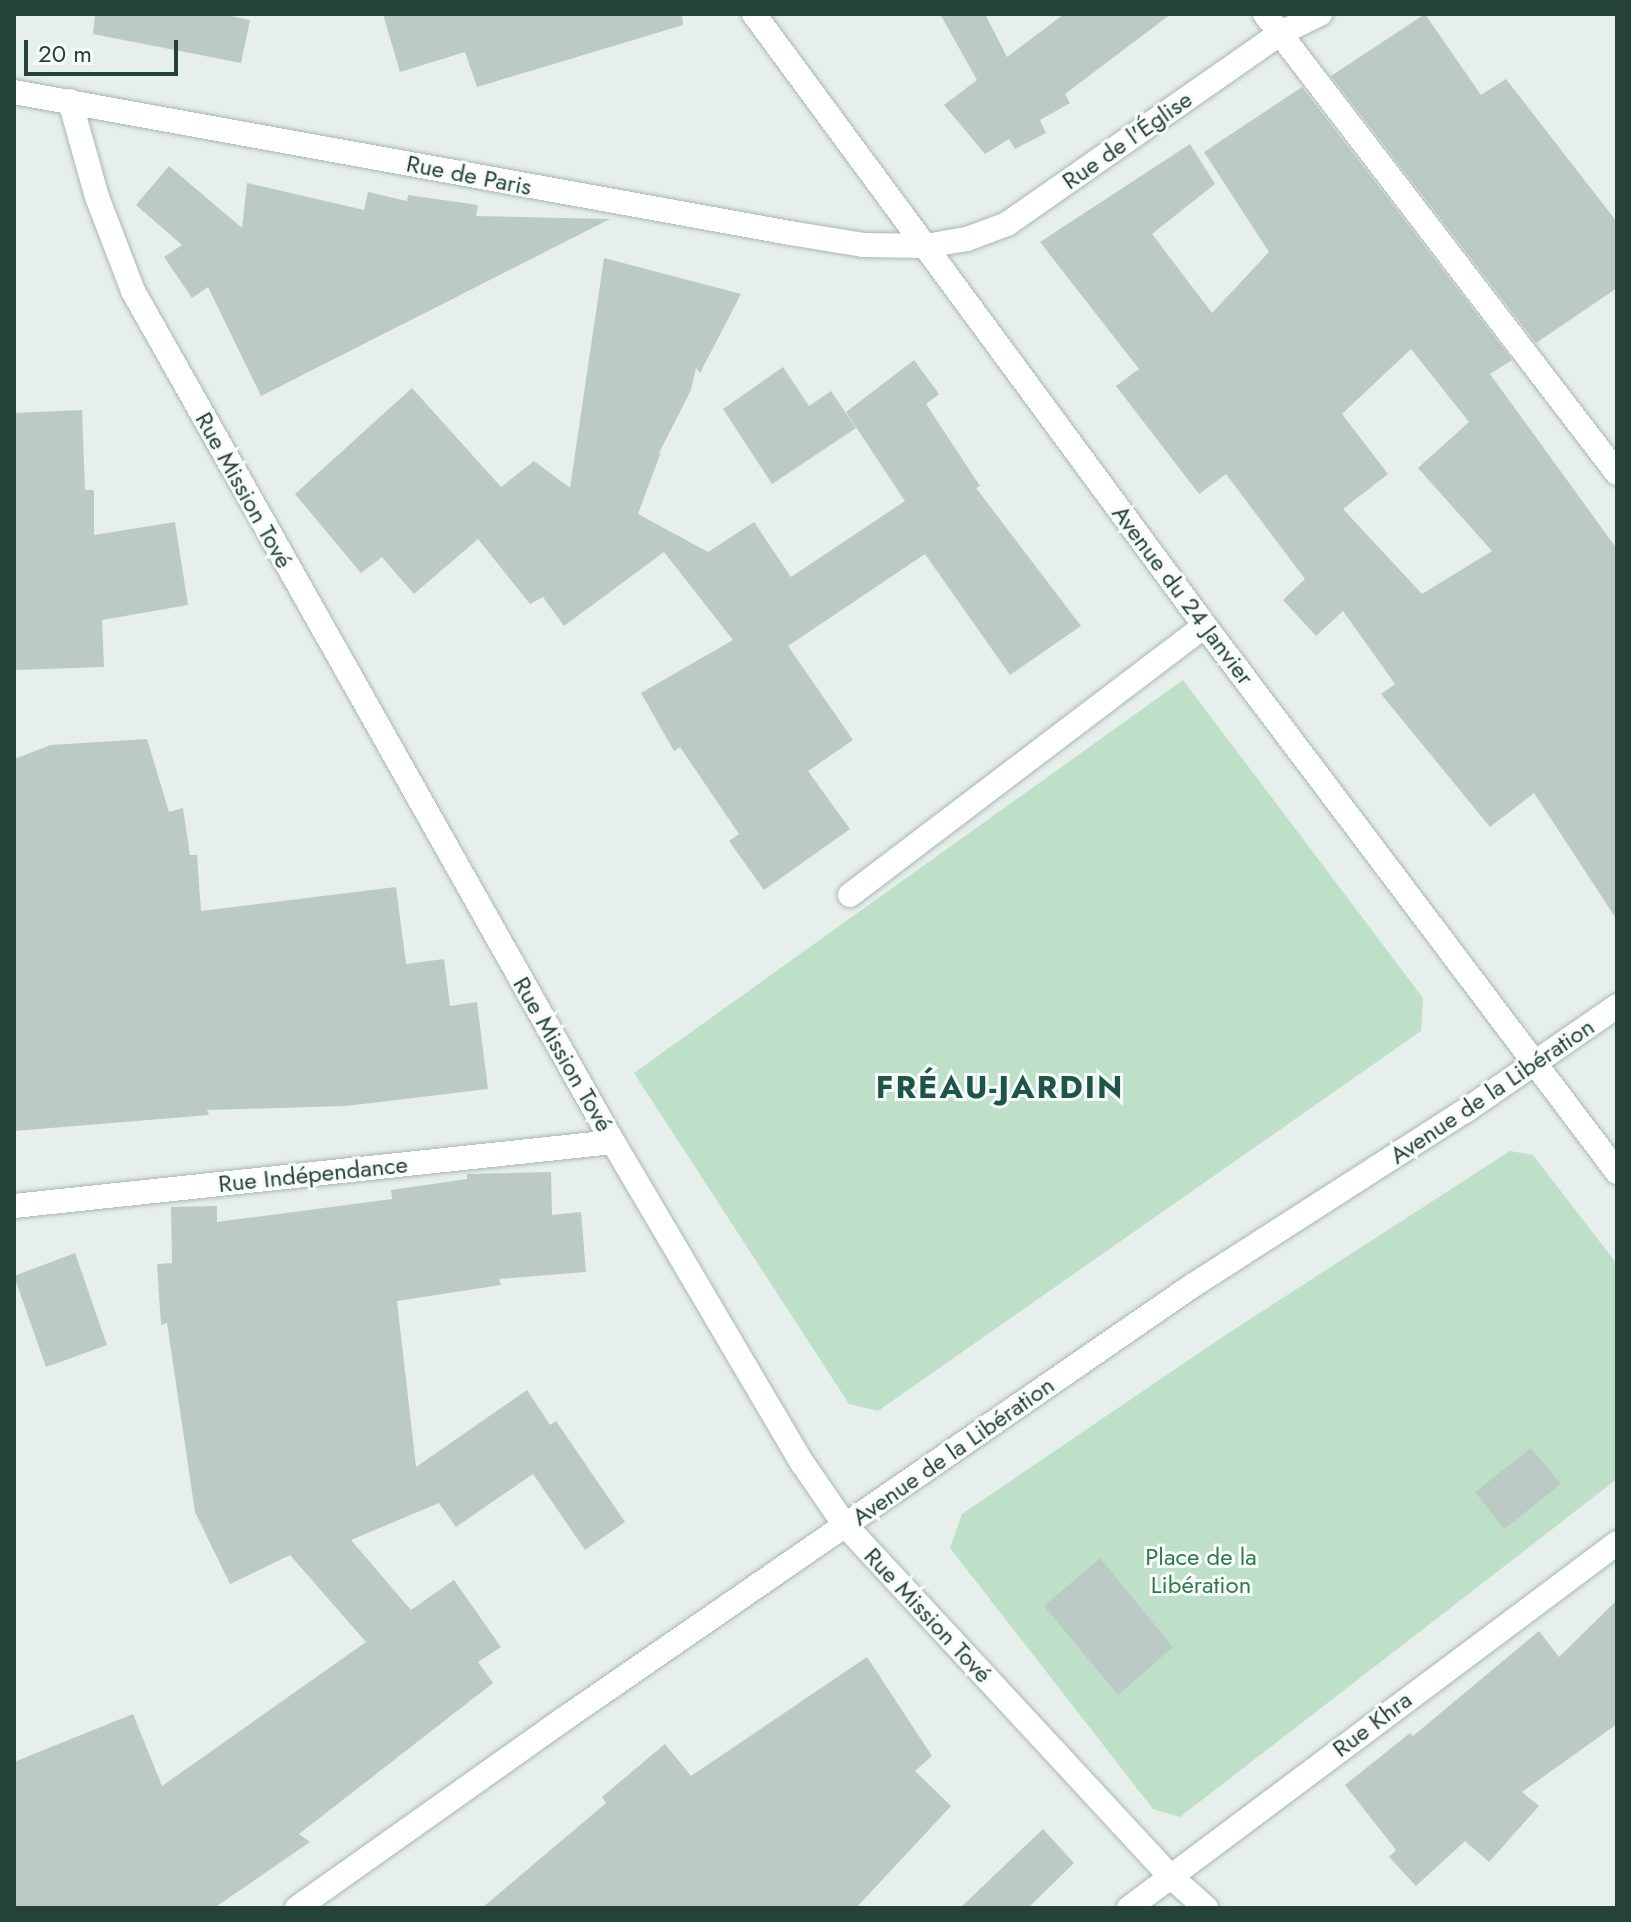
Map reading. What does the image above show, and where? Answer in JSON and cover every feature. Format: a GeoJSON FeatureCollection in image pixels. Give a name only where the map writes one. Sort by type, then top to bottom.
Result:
{"type":"FeatureCollection","features":[{"type":"Feature","properties":{"kind":"street","name":"Avenue du 24 Janvier"},"geometry":{"type":"LineString","coordinates":[[754,14],[1205,626],[1617,1172]]}},
{"type":"Feature","properties":{"kind":"street","name":"Rue de l'Église"},"geometry":{"type":"LineString","coordinates":[[926,246],[967,239],[1007,224],[1272,24],[1320,14]]}},
{"type":"Feature","properties":{"kind":"street"},"geometry":{"type":"LineString","coordinates":[[1272,24],[1617,473]]}},
{"type":"Feature","properties":{"kind":"street","name":"Rue de Paris"},"geometry":{"type":"LineString","coordinates":[[14,92],[790,233],[863,245],[926,246]]}},
{"type":"Feature","properties":{"kind":"street","name":"Rue Mission Tové"},"geometry":{"type":"LineString","coordinates":[[70,101],[97,197],[133,291],[613,1142],[803,1464],[845,1525],[1169,1875],[1206,1908]]}},
{"type":"Feature","properties":{"kind":"street"},"geometry":{"type":"LineString","coordinates":[[850,895],[1205,626]]}},
{"type":"Feature","properties":{"kind":"street","name":"Avenue de la Libération"},"geometry":{"type":"LineString","coordinates":[[297,1908],[1192,1286],[1537,1062],[1617,1006]]}},
{"type":"Feature","properties":{"kind":"street","name":"Rue Indépendance"},"geometry":{"type":"LineString","coordinates":[[14,1206],[613,1142]]}},
{"type":"Feature","properties":{"kind":"street","name":"Rue Khra"},"geometry":{"type":"LineString","coordinates":[[1129,1908],[1169,1875],[1617,1543]]}},
{"type":"Feature","properties":{"kind":"green space"},"geometry":{"type":"Polygon","coordinates":[[[1183,680],[1423,998],[1421,1031],[878,1411],[849,1404],[634,1073],[1183,680]]]}},
{"type":"Feature","properties":{"kind":"green space","name":"Place de la Libération"},"geometry":{"type":"Polygon","coordinates":[[[1510,1151],[1533,1155],[1617,1264],[1617,1479],[1180,1817],[1153,1809],[950,1548],[962,1514],[1227,1334],[1510,1151]]]}},
{"type":"Feature","properties":{"kind":"building"},"geometry":{"type":"Polygon","coordinates":[[[95,14],[222,14],[250,20],[241,63],[93,34],[95,14]]]}},
{"type":"Feature","properties":{"kind":"building"},"geometry":{"type":"Polygon","coordinates":[[[383,14],[682,14],[683,25],[477,87],[465,52],[400,72],[383,14]]]}},
{"type":"Feature","properties":{"kind":"building"},"geometry":{"type":"Polygon","coordinates":[[[940,14],[985,14],[1007,57],[1064,14],[1171,14],[1065,94],[1070,103],[1040,120],[1046,133],[1015,149],[1009,139],[985,154],[944,105],[977,80],[940,14]]]}},
{"type":"Feature","properties":{"kind":"building"},"geometry":{"type":"Polygon","coordinates":[[[1425,14],[1481,95],[1506,79],[1617,222],[1617,288],[1536,343],[1331,76],[1425,14]]]}},
{"type":"Feature","properties":{"kind":"building"},"geometry":{"type":"Polygon","coordinates":[[[1302,87],[1512,360],[1490,374],[1617,549],[1617,920],[1534,793],[1490,827],[1381,694],[1395,684],[1343,611],[1316,636],[1283,600],[1305,579],[1226,474],[1199,494],[1116,386],[1139,369],[1040,242],[1190,144],[1215,184],[1152,234],[1212,313],[1269,252],[1204,152],[1302,87]],[[1411,349],[1342,414],[1388,474],[1343,509],[1422,594],[1492,551],[1418,468],[1469,422],[1411,349]]]}},
{"type":"Feature","properties":{"kind":"building"},"geometry":{"type":"Polygon","coordinates":[[[169,166],[242,228],[247,183],[364,210],[368,192],[407,201],[408,195],[478,205],[476,216],[610,219],[261,396],[208,287],[192,298],[164,257],[182,245],[136,205],[169,166]]]}},
{"type":"Feature","properties":{"kind":"building"},"geometry":{"type":"Polygon","coordinates":[[[604,258],[741,294],[700,373],[696,368],[691,390],[658,455],[661,452],[638,514],[708,552],[754,522],[791,577],[905,501],[846,412],[914,360],[939,394],[926,404],[980,486],[976,488],[1081,626],[1010,675],[925,554],[788,646],[853,740],[808,771],[850,829],[764,890],[729,841],[739,834],[680,747],[674,751],[641,693],[733,640],[664,552],[564,626],[543,597],[530,604],[478,539],[414,594],[382,557],[361,573],[295,494],[412,388],[501,487],[534,461],[570,488],[604,258]]]}},
{"type":"Feature","properties":{"kind":"building"},"geometry":{"type":"Polygon","coordinates":[[[783,367],[809,406],[831,391],[856,428],[772,484],[723,409],[783,367]]]}},
{"type":"Feature","properties":{"kind":"building"},"geometry":{"type":"Polygon","coordinates":[[[82,410],[85,490],[94,490],[94,535],[175,522],[188,605],[102,620],[104,667],[14,670],[14,413],[82,410]]]}},
{"type":"Feature","properties":{"kind":"building"},"geometry":{"type":"Polygon","coordinates":[[[147,739],[169,812],[183,808],[190,855],[197,855],[201,911],[396,887],[406,964],[444,959],[450,1006],[477,1002],[488,1089],[346,1106],[207,1110],[209,1115],[14,1131],[14,759],[51,745],[147,739]]]}},
{"type":"Feature","properties":{"kind":"building"},"geometry":{"type":"Polygon","coordinates":[[[551,1172],[552,1215],[581,1212],[586,1272],[499,1279],[501,1285],[397,1301],[416,1467],[527,1390],[550,1425],[556,1421],[625,1522],[585,1550],[533,1474],[456,1527],[439,1503],[351,1540],[411,1610],[454,1580],[501,1647],[478,1662],[493,1683],[299,1834],[310,1842],[214,1908],[14,1908],[14,1762],[133,1714],[162,1786],[366,1642],[290,1555],[230,1584],[195,1512],[167,1323],[161,1325],[157,1264],[172,1263],[171,1207],[217,1206],[217,1222],[392,1199],[391,1190],[467,1179],[467,1174],[551,1172]]]}},
{"type":"Feature","properties":{"kind":"building"},"geometry":{"type":"Polygon","coordinates":[[[75,1253],[107,1345],[46,1367],[14,1276],[75,1253]]]}},
{"type":"Feature","properties":{"kind":"building"},"geometry":{"type":"Polygon","coordinates":[[[1531,1448],[1561,1484],[1504,1529],[1475,1492],[1531,1448]]]}},
{"type":"Feature","properties":{"kind":"building"},"geometry":{"type":"Polygon","coordinates":[[[1100,1558],[1173,1647],[1118,1695],[1044,1606],[1100,1558]]]}},
{"type":"Feature","properties":{"kind":"building"},"geometry":{"type":"Polygon","coordinates":[[[1617,1600],[1617,1724],[1522,1792],[1539,1806],[1489,1862],[1465,1841],[1416,1886],[1389,1857],[1396,1850],[1345,1785],[1410,1733],[1413,1736],[1539,1631],[1559,1657],[1617,1600]]]}},
{"type":"Feature","properties":{"kind":"building"},"geometry":{"type":"Polygon","coordinates":[[[867,1657],[932,1756],[915,1771],[951,1806],[856,1908],[482,1908],[606,1803],[602,1797],[665,1744],[691,1776],[867,1657]]]}},
{"type":"Feature","properties":{"kind":"building"},"geometry":{"type":"Polygon","coordinates":[[[1043,1829],[1074,1863],[1028,1908],[960,1908],[1043,1829]]]}},
{"type":"Feature","properties":{"kind":"district","name":"FRÉAU-JARDIN"},"geometry":{"type":"Point","coordinates":[1000,1087]}}]}
